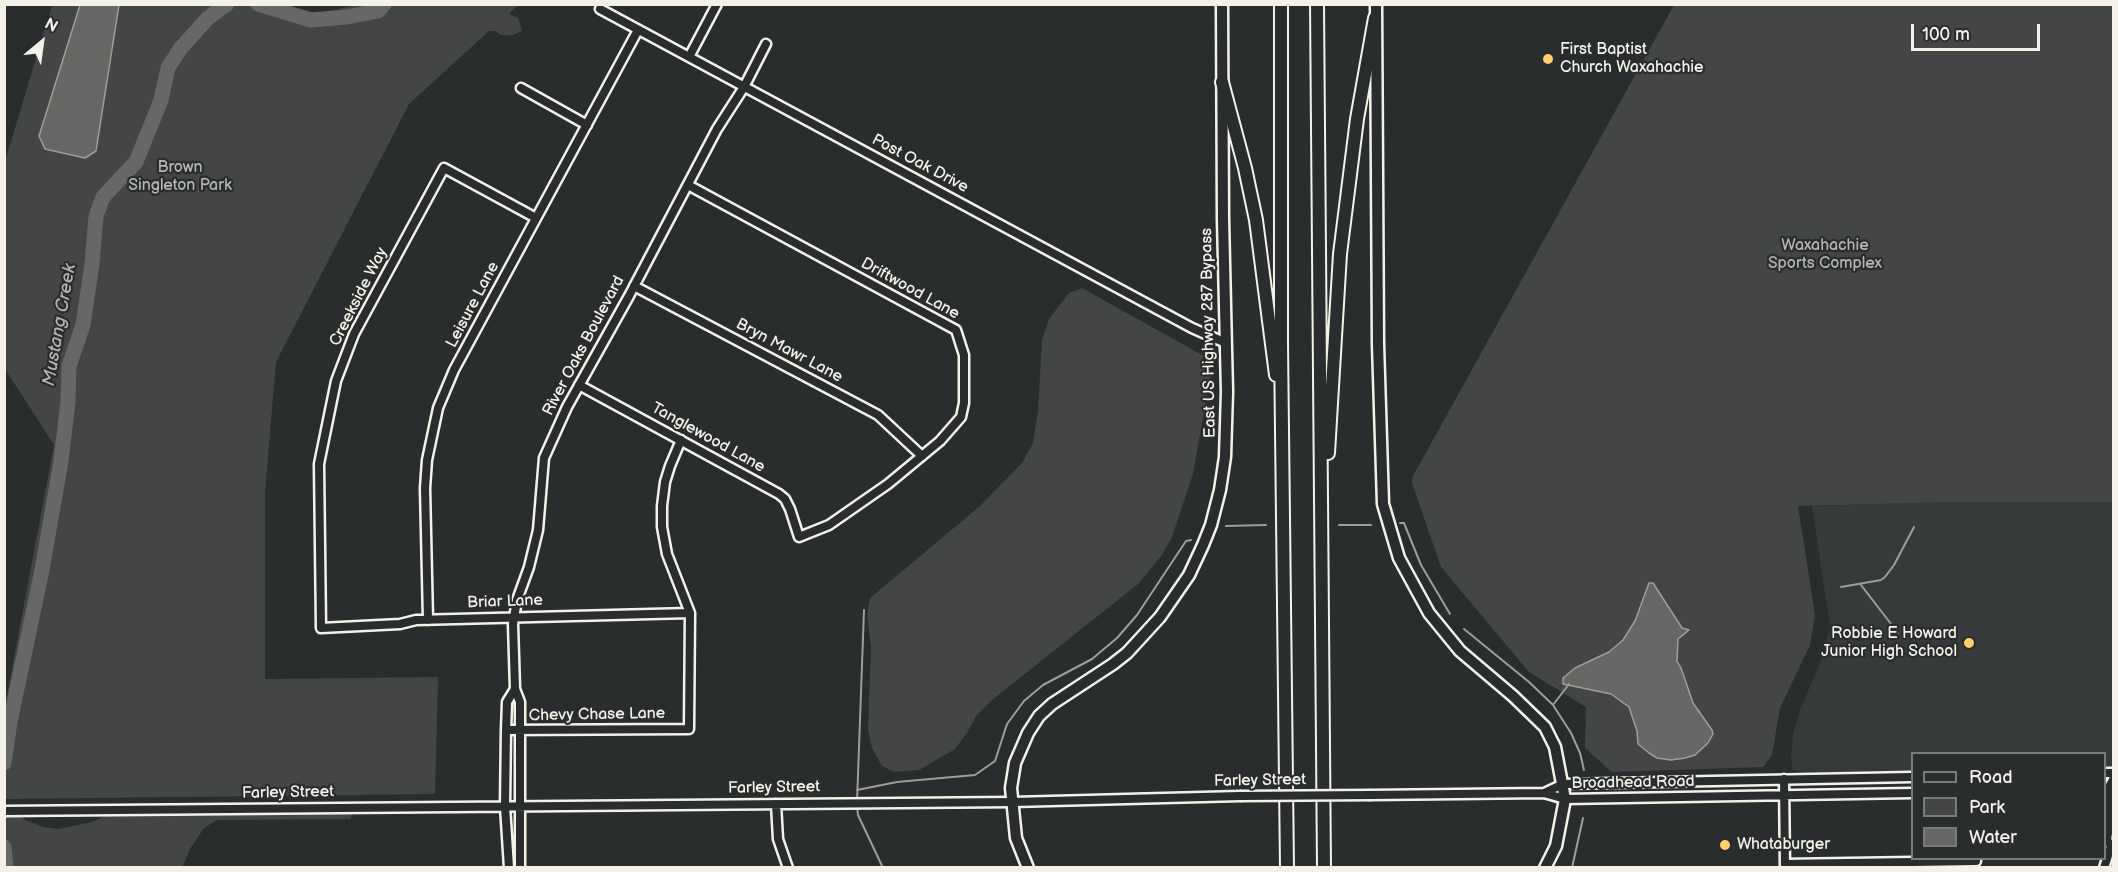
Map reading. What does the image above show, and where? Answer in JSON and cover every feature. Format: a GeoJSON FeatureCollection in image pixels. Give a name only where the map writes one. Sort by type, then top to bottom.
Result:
{"type":"FeatureCollection","features":[{"type":"Feature","properties":{"kind":"highway"},"geometry":{"type":"LineString","coordinates":[[1281,4],[1287,867]]}},
{"type":"Feature","properties":{"kind":"highway"},"geometry":{"type":"LineString","coordinates":[[1317,4],[1324,867]]}},
{"type":"Feature","properties":{"kind":"highway"},"geometry":{"type":"LineString","coordinates":[[1321,480],[1328,457],[1342,233],[1357,119],[1375,18]]}},
{"type":"Feature","properties":{"kind":"highway"},"geometry":{"type":"LineString","coordinates":[[1222,82],[1256,220],[1283,435]]}},
{"type":"Feature","properties":{"kind":"main road","name":"East US Highway 287 Bypass"},"geometry":{"type":"LineString","coordinates":[[1028,867],[1016,838],[1011,781],[1015,763],[1028,733],[1039,716],[1052,704],[1094,678],[1127,653],[1176,596],[1203,545],[1220,490],[1225,457],[1227,392],[1222,4]]}},
{"type":"Feature","properties":{"kind":"main road"},"geometry":{"type":"LineString","coordinates":[[1376,4],[1378,344],[1383,504],[1399,558],[1429,613],[1460,651],[1545,727],[1555,747],[1565,799],[1556,846],[1545,867]]}},
{"type":"Feature","properties":{"kind":"street"},"geometry":{"type":"LineString","coordinates":[[689,57],[717,4]]}},
{"type":"Feature","properties":{"kind":"street","name":"Post Oak Drive"},"geometry":{"type":"LineString","coordinates":[[600,9],[1192,328],[1226,343]]}},
{"type":"Feature","properties":{"kind":"street","name":"Leisure Lane"},"geometry":{"type":"LineString","coordinates":[[428,620],[425,488],[427,460],[438,408],[454,370],[638,30]]}},
{"type":"Feature","properties":{"kind":"street","name":"River Oaks Boulevard"},"geometry":{"type":"LineString","coordinates":[[520,867],[520,702],[515,689],[514,617],[517,600],[530,567],[538,530],[544,458],[550,441],[579,385],[717,129],[744,87],[766,44]]}},
{"type":"Feature","properties":{"kind":"street"},"geometry":{"type":"LineString","coordinates":[[521,88],[587,125]]}},
{"type":"Feature","properties":{"kind":"street","name":"Creekside Way"},"geometry":{"type":"LineString","coordinates":[[321,628],[319,464],[336,381],[354,334],[444,168],[536,218]]}},
{"type":"Feature","properties":{"kind":"street","name":"Driftwood Lane"},"geometry":{"type":"LineString","coordinates":[[688,185],[956,330],[964,355],[963,411],[948,433],[888,484],[829,525],[799,537]]}},
{"type":"Feature","properties":{"kind":"street","name":"Bryn Mawr Lane"},"geometry":{"type":"LineString","coordinates":[[634,286],[878,415],[922,456]]}},
{"type":"Feature","properties":{"kind":"street","name":"Tanglewood Lane"},"geometry":{"type":"LineString","coordinates":[[579,385],[779,494],[786,499],[799,537]]}},
{"type":"Feature","properties":{"kind":"street"},"geometry":{"type":"LineString","coordinates":[[681,440],[669,466],[665,482],[662,527],[667,554],[690,613]]}},
{"type":"Feature","properties":{"kind":"street","name":"Briar Lane"},"geometry":{"type":"LineString","coordinates":[[321,628],[378,626],[428,620],[690,613]]}},
{"type":"Feature","properties":{"kind":"street","name":"Chevy Chase Lane"},"geometry":{"type":"LineString","coordinates":[[506,730],[689,729],[690,613]]}},
{"type":"Feature","properties":{"kind":"street","name":"River Oaks Boulevard"},"geometry":{"type":"LineString","coordinates":[[509,867],[505,806],[506,730],[507,702],[515,689]]}},
{"type":"Feature","properties":{"kind":"street"},"geometry":{"type":"LineString","coordinates":[[2104,867],[2112,845],[2107,840],[2109,789],[2114,775]]}},
{"type":"Feature","properties":{"kind":"street","name":"Broadhead Road"},"geometry":{"type":"LineString","coordinates":[[1544,793],[1563,784],[1911,777]]}},
{"type":"Feature","properties":{"kind":"street"},"geometry":{"type":"LineString","coordinates":[[1784,779],[1785,866],[1920,865],[1976,860]]}},
{"type":"Feature","properties":{"kind":"street","name":"Broadhead Road"},"geometry":{"type":"LineString","coordinates":[[1544,793],[1565,799],[1911,793]]}},
{"type":"Feature","properties":{"kind":"street","name":"Farley Street"},"geometry":{"type":"LineString","coordinates":[[4,811],[1013,802],[1240,796],[1544,793]]}},
{"type":"Feature","properties":{"kind":"street"},"geometry":{"type":"LineString","coordinates":[[776,804],[778,839],[788,867]]}},
{"type":"Feature","properties":{"kind":"shaded area","name":"Robbie E Howard Junior High School"},"geometry":{"type":"Polygon","coordinates":[[[1956,502],[2113,502],[2113,768],[2106,768],[2106,752],[1911,752],[1911,771],[1804,773],[1793,770],[1791,758],[1793,735],[1799,713],[1821,660],[1830,627],[1812,506],[1956,502]]]}},
{"type":"Feature","properties":{"kind":"green space","name":"Brown Singleton Park"},"geometry":{"type":"Polygon","coordinates":[[[52,5],[284,5],[341,25],[383,13],[386,9],[370,15],[336,20],[334,14],[339,9],[355,5],[518,5],[509,14],[518,18],[522,31],[513,35],[501,35],[495,31],[489,31],[409,104],[276,362],[265,492],[265,679],[438,677],[435,794],[5,799],[5,706],[54,445],[5,369],[4,165],[52,5]]]}},
{"type":"Feature","properties":{"kind":"green space","name":"Waxahachie Sports Complex"},"geometry":{"type":"Polygon","coordinates":[[[1674,5],[2113,5],[2113,502],[1956,502],[1798,506],[1815,615],[1810,645],[1780,708],[1772,755],[1763,767],[1612,772],[1585,748],[1586,707],[1529,672],[1441,567],[1412,483],[1413,476],[1674,5]]]}},
{"type":"Feature","properties":{"kind":"green space"},"geometry":{"type":"Polygon","coordinates":[[[1082,288],[1213,361],[1193,474],[1172,537],[1162,555],[1138,584],[992,700],[976,716],[955,749],[919,770],[894,772],[882,766],[872,748],[868,729],[871,648],[867,615],[870,598],[980,506],[1022,463],[1033,443],[1038,411],[1042,340],[1049,319],[1069,293],[1082,288]]]}},
{"type":"Feature","properties":{"kind":"green space"},"geometry":{"type":"Polygon","coordinates":[[[348,810],[352,812],[351,819],[217,820],[204,828],[190,849],[182,868],[5,867],[4,817],[20,815],[25,820],[43,827],[58,829],[93,822],[110,813],[348,810]]]}},
{"type":"Feature","properties":{"kind":"water"},"geometry":{"type":"Polygon","coordinates":[[[80,5],[119,5],[96,151],[85,158],[45,149],[39,136],[80,5]]]}},
{"type":"Feature","properties":{"kind":"water"},"geometry":{"type":"Polygon","coordinates":[[[1649,583],[1653,583],[1682,628],[1689,630],[1678,639],[1677,661],[1693,703],[1713,734],[1708,743],[1695,755],[1685,758],[1671,760],[1657,758],[1638,744],[1637,731],[1629,707],[1611,694],[1563,684],[1563,678],[1575,668],[1609,652],[1623,640],[1635,621],[1649,583]]]}},
{"type":"Feature","properties":{"kind":"waterway","name":"Mustang Creek"},"geometry":{"type":"LineString","coordinates":[[4,763],[61,461],[68,402],[69,366],[83,325],[96,216],[103,197],[136,162],[161,100],[168,68],[180,49],[208,18],[227,4]]}},
{"type":"Feature","properties":{"kind":"waterway","name":"Mustang Creek"},"geometry":{"type":"LineString","coordinates":[[258,4],[311,20],[347,17],[378,11],[384,4]]}},
{"type":"Feature","properties":{"kind":"waterway"},"geometry":{"type":"LineString","coordinates":[[1400,523],[1404,523],[1421,565],[1450,614]]}},
{"type":"Feature","properties":{"kind":"waterway"},"geometry":{"type":"LineString","coordinates":[[1226,526],[1266,525]]}},
{"type":"Feature","properties":{"kind":"waterway"},"geometry":{"type":"LineString","coordinates":[[1339,525],[1371,525]]}},
{"type":"Feature","properties":{"kind":"waterway"},"geometry":{"type":"LineString","coordinates":[[1841,587],[1881,580],[1885,577],[1914,527]]}},
{"type":"Feature","properties":{"kind":"waterway"},"geometry":{"type":"LineString","coordinates":[[857,790],[897,782],[975,775],[995,761],[1007,724],[1024,701],[1043,685],[1092,659],[1117,638],[1137,615],[1186,541],[1191,540]]}},
{"type":"Feature","properties":{"kind":"waterway"},"geometry":{"type":"LineString","coordinates":[[1861,585],[1898,633]]}},
{"type":"Feature","properties":{"kind":"waterway"},"geometry":{"type":"LineString","coordinates":[[857,802],[864,610]]}},
{"type":"Feature","properties":{"kind":"waterway"},"geometry":{"type":"LineString","coordinates":[[1464,629],[1529,682],[1553,705],[1571,733],[1580,753],[1584,770]]}},
{"type":"Feature","properties":{"kind":"waterway"},"geometry":{"type":"LineString","coordinates":[[1553,705],[1569,684]]}},
{"type":"Feature","properties":{"kind":"waterway"},"geometry":{"type":"LineString","coordinates":[[857,807],[858,815],[883,868]]}},
{"type":"Feature","properties":{"kind":"waterway"},"geometry":{"type":"LineString","coordinates":[[1572,868],[1583,818]]}},
{"type":"Feature","properties":{"kind":"waterway","name":"Mustang Creek"},"geometry":{"type":"LineString","coordinates":[[4,847],[6,868]]}},
{"type":"Feature","properties":{"kind":"place","name":"First Baptist Church Waxahachie"},"geometry":{"type":"Point","coordinates":[1548,59]}},
{"type":"Feature","properties":{"kind":"place","name":"Robbie E Howard Junior High School"},"geometry":{"type":"Point","coordinates":[1969,643]}},
{"type":"Feature","properties":{"kind":"place","name":"Whataburger"},"geometry":{"type":"Point","coordinates":[1725,845]}}]}
